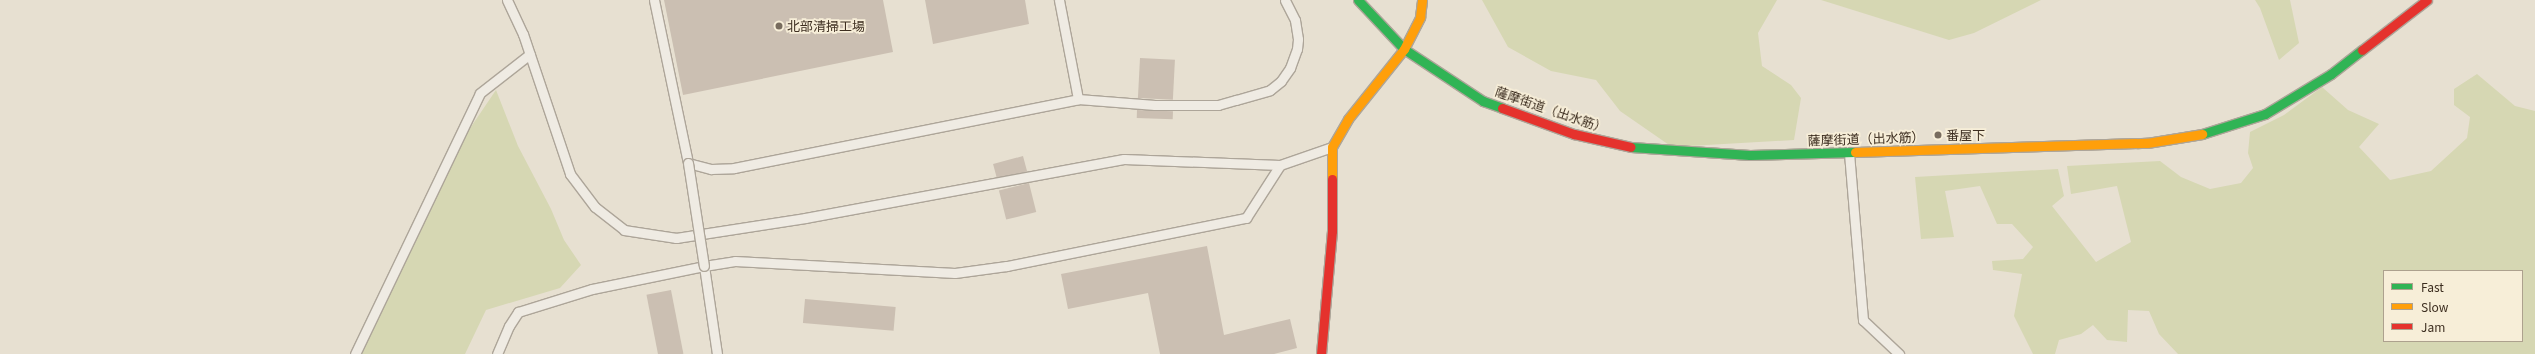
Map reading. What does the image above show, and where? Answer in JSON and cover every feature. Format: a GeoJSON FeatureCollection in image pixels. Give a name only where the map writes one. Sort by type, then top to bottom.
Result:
{"type":"FeatureCollection","features":[{"type":"Feature","properties":{"kind":"street","name":"薩摩街道（出水筋）"},"geometry":{"type":"LineString","coordinates":[[1358,0],[1404,49],[1483,101],[1600,142],[1625,147],[1712,154],[1849,153],[2147,143],[2199,136],[2265,114],[2282,104],[2331,74],[2427,0]]}},
{"type":"Feature","properties":{"kind":"street"},"geometry":{"type":"LineString","coordinates":[[1320,354],[1332,232],[1332,147],[1348,119],[1404,49],[1420,17],[1422,0]]}},
{"type":"Feature","properties":{"kind":"lane"},"geometry":{"type":"LineString","coordinates":[[507,0],[530,54],[570,174],[596,207],[624,230],[676,238],[1124,159],[1280,165],[1332,147]]}},
{"type":"Feature","properties":{"kind":"lane"},"geometry":{"type":"LineString","coordinates":[[654,0],[688,163],[717,354]]}},
{"type":"Feature","properties":{"kind":"lane"},"geometry":{"type":"LineString","coordinates":[[1060,0],[1078,99]]}},
{"type":"Feature","properties":{"kind":"lane"},"geometry":{"type":"LineString","coordinates":[[688,163],[711,169],[734,168],[1078,99],[1155,105],[1218,105],[1270,90],[1281,81],[1290,68],[1297,50],[1295,20],[1285,0]]}},
{"type":"Feature","properties":{"kind":"lane"},"geometry":{"type":"LineString","coordinates":[[355,354],[480,93],[530,54]]}},
{"type":"Feature","properties":{"kind":"lane"},"geometry":{"type":"LineString","coordinates":[[1849,153],[1862,320],[1899,354]]}},
{"type":"Feature","properties":{"kind":"lane"},"geometry":{"type":"LineString","coordinates":[[497,354],[509,326],[518,312],[592,290],[704,266],[735,261],[955,273],[1007,266],[1246,218],[1280,165]]}},
{"type":"Feature","properties":{"kind":"green space"},"geometry":{"type":"Polygon","coordinates":[[[1482,0],[1777,0],[1758,33],[1762,66],[1791,85],[1801,98],[1794,140],[1672,147],[1620,111],[1596,80],[1551,71],[1508,47],[1482,0]]]}},
{"type":"Feature","properties":{"kind":"green space"},"geometry":{"type":"Polygon","coordinates":[[[1821,0],[2041,0],[1974,33],[1949,40],[1821,0]]]}},
{"type":"Feature","properties":{"kind":"green space"},"geometry":{"type":"Polygon","coordinates":[[[2255,0],[2290,0],[2299,43],[2279,60],[2260,8],[2255,0]]]}},
{"type":"Feature","properties":{"kind":"green space"},"geometry":{"type":"Polygon","coordinates":[[[2477,74],[2515,106],[2535,111],[2535,354],[2178,354],[2159,334],[2149,311],[2128,310],[2127,342],[2107,340],[2093,325],[2081,334],[2059,340],[2055,354],[2033,354],[2014,316],[2022,274],[1993,270],[1992,261],[2023,259],[2033,247],[2012,224],[1997,224],[1980,186],[1945,191],[1954,237],[1921,239],[1915,177],[2058,169],[2064,196],[2052,206],[2096,262],[2131,242],[2117,186],[2071,194],[2067,166],[2160,161],[2181,177],[2210,189],[2241,183],[2253,168],[2248,153],[2250,132],[2284,115],[2322,87],[2348,110],[2379,124],[2359,147],[2390,180],[2431,171],[2467,138],[2470,117],[2454,105],[2454,89],[2477,74]]]}},
{"type":"Feature","properties":{"kind":"green space"},"geometry":{"type":"Polygon","coordinates":[[[496,90],[518,146],[551,209],[564,240],[581,265],[560,288],[486,310],[465,354],[350,354],[441,171],[496,90]]]}},
{"type":"Feature","properties":{"kind":"building","name":"北部清掃工場"},"geometry":{"type":"Polygon","coordinates":[[[664,0],[883,0],[893,52],[683,95],[664,0]]]}},
{"type":"Feature","properties":{"kind":"building"},"geometry":{"type":"Polygon","coordinates":[[[925,0],[1025,0],[1029,24],[933,44],[925,0]]]}},
{"type":"Feature","properties":{"kind":"building"},"geometry":{"type":"Polygon","coordinates":[[[1140,58],[1175,60],[1173,100],[1138,98],[1140,58]]]}},
{"type":"Feature","properties":{"kind":"building"},"geometry":{"type":"Polygon","coordinates":[[[1137,110],[1173,111],[1173,119],[1137,118],[1137,110]]]}},
{"type":"Feature","properties":{"kind":"building"},"geometry":{"type":"Polygon","coordinates":[[[1023,156],[1027,171],[997,179],[993,164],[1023,156]]]}},
{"type":"Feature","properties":{"kind":"building"},"geometry":{"type":"Polygon","coordinates":[[[1029,183],[1036,212],[1006,220],[999,190],[1029,183]]]}},
{"type":"Feature","properties":{"kind":"building"},"geometry":{"type":"Polygon","coordinates":[[[1207,246],[1224,335],[1290,319],[1297,348],[1274,354],[1160,354],[1148,293],[1068,309],[1061,274],[1207,246]]]}},
{"type":"Feature","properties":{"kind":"building"},"geometry":{"type":"Polygon","coordinates":[[[671,290],[683,354],[658,354],[646,295],[671,290]]]}},
{"type":"Feature","properties":{"kind":"building"},"geometry":{"type":"Polygon","coordinates":[[[805,299],[896,307],[894,331],[803,323],[805,299]]]}},
{"type":"Feature","properties":{"kind":"traffic: fast"},"geometry":{"type":"LineString","coordinates":[[1358,0],[1404,49],[1483,101],[1502,108]]}},
{"type":"Feature","properties":{"kind":"traffic: fast"},"geometry":{"type":"LineString","coordinates":[[2202,134],[2265,114],[2331,74],[2362,50]]}},
{"type":"Feature","properties":{"kind":"traffic: fast"},"geometry":{"type":"LineString","coordinates":[[1631,147],[1750,155],[1855,152]]}},
{"type":"Feature","properties":{"kind":"traffic: slow"},"geometry":{"type":"LineString","coordinates":[[1332,179],[1332,147],[1348,119],[1404,49],[1420,17],[1422,0]]}},
{"type":"Feature","properties":{"kind":"traffic: slow"},"geometry":{"type":"LineString","coordinates":[[1855,152],[2147,143],[2202,134]]}},
{"type":"Feature","properties":{"kind":"traffic: jam"},"geometry":{"type":"LineString","coordinates":[[2362,50],[2427,0]]}},
{"type":"Feature","properties":{"kind":"traffic: jam"},"geometry":{"type":"LineString","coordinates":[[1502,108],[1574,134],[1631,147]]}},
{"type":"Feature","properties":{"kind":"traffic: jam"},"geometry":{"type":"LineString","coordinates":[[1321,354],[1332,231],[1332,179]]}},
{"type":"Feature","properties":{"kind":"place","name":"北部清掃工場"},"geometry":{"type":"Point","coordinates":[779,26]}},
{"type":"Feature","properties":{"kind":"place","name":"番屋下"},"geometry":{"type":"Point","coordinates":[1938,135]}}]}
